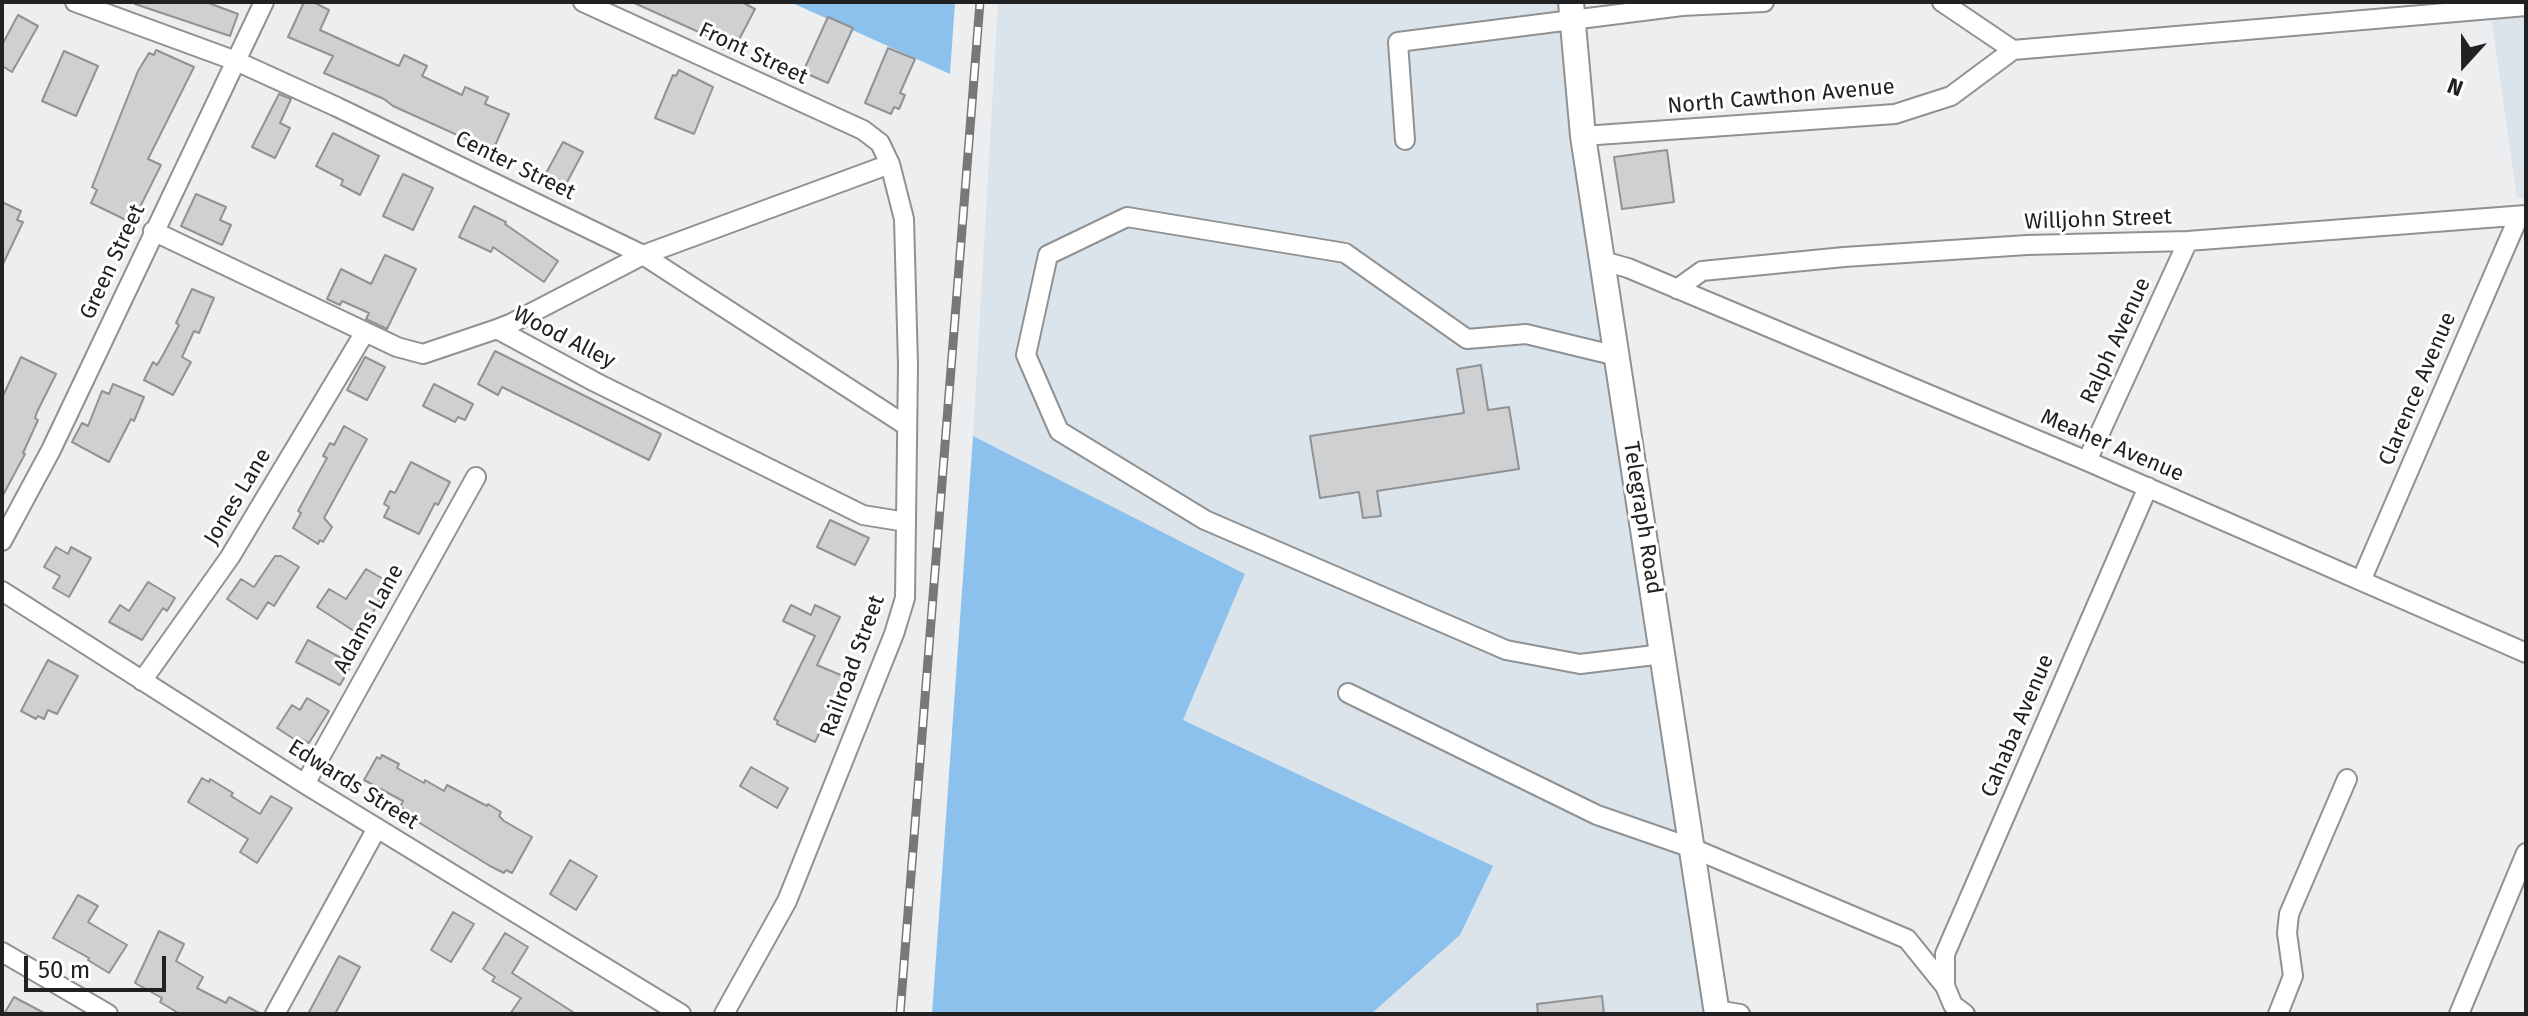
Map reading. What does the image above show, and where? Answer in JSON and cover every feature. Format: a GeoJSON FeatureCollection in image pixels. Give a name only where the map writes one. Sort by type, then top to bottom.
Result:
{"type":"FeatureCollection","features":[{"type":"Feature","properties":{"kind":"main road","name":"Telegraph Road"},"geometry":{"type":"LineString","coordinates":[[1570,8],[1583,136],[1692,848],[1724,1013]]}},
{"type":"Feature","properties":{"kind":"street","name":"Center Street"},"geometry":{"type":"LineString","coordinates":[[75,2],[236,61],[643,255],[907,426]]}},
{"type":"Feature","properties":{"kind":"street","name":"Green Street"},"geometry":{"type":"LineString","coordinates":[[2,541],[51,450],[264,2]]}},
{"type":"Feature","properties":{"kind":"street","name":"Front Street"},"geometry":{"type":"LineString","coordinates":[[583,2],[863,130],[880,143],[890,164]]}},
{"type":"Feature","properties":{"kind":"street"},"geometry":{"type":"LineString","coordinates":[[1405,140],[1398,42],[1570,8],[1764,2]]}},
{"type":"Feature","properties":{"kind":"street"},"geometry":{"type":"LineString","coordinates":[[1942,2],[2013,50],[2526,6]]}},
{"type":"Feature","properties":{"kind":"street","name":"North Cawthon Avenue"},"geometry":{"type":"LineString","coordinates":[[1583,136],[1895,114],[1951,96],[2013,50]]}},
{"type":"Feature","properties":{"kind":"street"},"geometry":{"type":"LineString","coordinates":[[497,329],[643,255],[890,164]]}},
{"type":"Feature","properties":{"kind":"street","name":"Railroad Street"},"geometry":{"type":"LineString","coordinates":[[724,1014],[787,901],[894,634],[905,598],[907,426],[904,219],[890,164]]}},
{"type":"Feature","properties":{"kind":"street","name":"Willjohn Street"},"geometry":{"type":"LineString","coordinates":[[1677,289],[1702,271],[1844,257],[2027,245],[2188,241],[2522,216]]}},
{"type":"Feature","properties":{"kind":"street","name":"Clarence Avenue"},"geometry":{"type":"LineString","coordinates":[[2361,581],[2522,216]]}},
{"type":"Feature","properties":{"kind":"street"},"geometry":{"type":"LineString","coordinates":[[1617,356],[1526,334],[1467,339],[1345,253],[1127,217],[1048,255],[1026,355],[1059,431],[1205,520],[1506,650],[1580,664],[1663,654]]}},
{"type":"Feature","properties":{"kind":"street","name":"Wood Alley"},"geometry":{"type":"LineString","coordinates":[[153,231],[397,347],[423,354],[497,329],[595,382],[863,515],[906,522]]}},
{"type":"Feature","properties":{"kind":"street","name":"Ralph Avenue"},"geometry":{"type":"LineString","coordinates":[[2087,461],[2188,241]]}},
{"type":"Feature","properties":{"kind":"street","name":"Meaher Avenue"},"geometry":{"type":"LineString","coordinates":[[1603,261],[2087,461],[2526,653]]}},
{"type":"Feature","properties":{"kind":"street","name":"Jones Lane"},"geometry":{"type":"LineString","coordinates":[[142,681],[230,557],[365,332]]}},
{"type":"Feature","properties":{"kind":"street","name":"Adams Lane"},"geometry":{"type":"LineString","coordinates":[[305,784],[476,477]]}},
{"type":"Feature","properties":{"kind":"street","name":"Cahaba Avenue"},"geometry":{"type":"LineString","coordinates":[[1945,986],[1945,954],[2148,487]]}},
{"type":"Feature","properties":{"kind":"street","name":"Edwards Street"},"geometry":{"type":"LineString","coordinates":[[2,591],[305,784],[681,1014]]}},
{"type":"Feature","properties":{"kind":"street"},"geometry":{"type":"LineString","coordinates":[[1348,693],[1597,815],[1692,848],[1945,954]]}},
{"type":"Feature","properties":{"kind":"street"},"geometry":{"type":"LineString","coordinates":[[2278,1014],[2293,976],[2287,933],[2289,914],[2347,779]]}},
{"type":"Feature","properties":{"kind":"street"},"geometry":{"type":"LineString","coordinates":[[275,1014],[377,828]]}},
{"type":"Feature","properties":{"kind":"street"},"geometry":{"type":"LineString","coordinates":[[2459,1014],[2526,853]]}},
{"type":"Feature","properties":{"kind":"street"},"geometry":{"type":"LineString","coordinates":[[1907,939],[1945,986],[1953,1005],[1965,1014]]}},
{"type":"Feature","properties":{"kind":"street"},"geometry":{"type":"LineString","coordinates":[[2,952],[108,1014]]}},
{"type":"Feature","properties":{"kind":"shaded area"},"geometry":{"type":"Polygon","coordinates":[[[790,2],[955,2],[950,74],[790,2]]]}},
{"type":"Feature","properties":{"kind":"shaded area"},"geometry":{"type":"Polygon","coordinates":[[[998,2],[1559,2],[1704,1014],[1371,1014],[1460,935],[1492,866],[1183,720],[1245,574],[973,436],[998,2]]]}},
{"type":"Feature","properties":{"kind":"shaded area"},"geometry":{"type":"Polygon","coordinates":[[[2489,2],[2526,2],[2526,197],[2517,198],[2489,2]]]}},
{"type":"Feature","properties":{"kind":"shaded area"},"geometry":{"type":"Polygon","coordinates":[[[973,436],[1245,574],[1183,720],[1493,866],[1460,935],[1371,1014],[932,1014],[973,436]]]}},
{"type":"Feature","properties":{"kind":"building"},"geometry":{"type":"Polygon","coordinates":[[[136,2],[206,2],[238,14],[230,36],[136,2]]]}},
{"type":"Feature","properties":{"kind":"building"},"geometry":{"type":"Polygon","coordinates":[[[304,2],[313,2],[329,10],[320,30],[399,66],[404,55],[427,66],[422,76],[462,95],[465,87],[488,97],[485,104],[509,114],[489,159],[471,151],[475,143],[324,73],[333,56],[288,37],[304,2]]]}},
{"type":"Feature","properties":{"kind":"building"},"geometry":{"type":"Polygon","coordinates":[[[632,2],[742,2],[755,9],[732,53],[719,46],[721,42],[632,2]]]}},
{"type":"Feature","properties":{"kind":"building"},"geometry":{"type":"Polygon","coordinates":[[[18,15],[38,26],[12,72],[2,66],[2,45],[18,15]]]}},
{"type":"Feature","properties":{"kind":"building"},"geometry":{"type":"Polygon","coordinates":[[[828,17],[853,28],[828,83],[803,72],[828,17]]]}},
{"type":"Feature","properties":{"kind":"building"},"geometry":{"type":"Polygon","coordinates":[[[888,48],[915,59],[900,93],[905,95],[899,109],[894,107],[891,114],[865,103],[888,48]]]}},
{"type":"Feature","properties":{"kind":"building"},"geometry":{"type":"Polygon","coordinates":[[[156,50],[194,67],[148,159],[161,165],[132,223],[91,203],[97,190],[92,187],[138,71],[149,53],[154,55],[156,50]]]}},
{"type":"Feature","properties":{"kind":"building"},"geometry":{"type":"Polygon","coordinates":[[[64,51],[98,66],[76,116],[42,101],[64,51]]]}},
{"type":"Feature","properties":{"kind":"building"},"geometry":{"type":"Polygon","coordinates":[[[679,70],[713,87],[694,134],[655,118],[673,75],[676,76],[679,70]]]}},
{"type":"Feature","properties":{"kind":"building"},"geometry":{"type":"Polygon","coordinates":[[[279,94],[291,99],[280,123],[290,128],[275,158],[252,147],[279,94]]]}},
{"type":"Feature","properties":{"kind":"building"},"geometry":{"type":"Polygon","coordinates":[[[333,133],[379,156],[360,195],[341,185],[343,180],[316,166],[333,133]]]}},
{"type":"Feature","properties":{"kind":"building"},"geometry":{"type":"Polygon","coordinates":[[[563,142],[583,152],[565,186],[545,175],[563,142]]]}},
{"type":"Feature","properties":{"kind":"building"},"geometry":{"type":"Polygon","coordinates":[[[1667,150],[1674,202],[1622,209],[1614,157],[1667,150]]]}},
{"type":"Feature","properties":{"kind":"building"},"geometry":{"type":"Polygon","coordinates":[[[403,174],[433,188],[413,230],[383,216],[403,174]]]}},
{"type":"Feature","properties":{"kind":"building"},"geometry":{"type":"Polygon","coordinates":[[[196,194],[226,207],[220,220],[231,225],[222,245],[181,226],[196,194]]]}},
{"type":"Feature","properties":{"kind":"building"},"geometry":{"type":"Polygon","coordinates":[[[2,202],[21,211],[17,220],[23,222],[2,266],[2,202]]]}},
{"type":"Feature","properties":{"kind":"building"},"geometry":{"type":"Polygon","coordinates":[[[474,206],[506,222],[558,261],[544,282],[493,247],[491,252],[459,237],[474,206]]]}},
{"type":"Feature","properties":{"kind":"building"},"geometry":{"type":"Polygon","coordinates":[[[385,255],[416,269],[387,329],[366,319],[369,313],[342,301],[340,305],[327,299],[341,269],[371,284],[385,255]]]}},
{"type":"Feature","properties":{"kind":"building"},"geometry":{"type":"Polygon","coordinates":[[[192,289],[214,298],[199,333],[194,331],[182,357],[191,362],[173,395],[144,380],[153,362],[157,365],[179,325],[176,323],[192,289]]]}},
{"type":"Feature","properties":{"kind":"building"},"geometry":{"type":"Polygon","coordinates":[[[495,351],[661,434],[649,460],[502,387],[498,395],[478,384],[495,351]]]}},
{"type":"Feature","properties":{"kind":"building"},"geometry":{"type":"Polygon","coordinates":[[[21,357],[56,374],[37,412],[35,418],[38,420],[25,454],[2,497],[2,398],[21,357]]]}},
{"type":"Feature","properties":{"kind":"building"},"geometry":{"type":"Polygon","coordinates":[[[365,357],[385,367],[367,400],[347,390],[365,357]]]}},
{"type":"Feature","properties":{"kind":"building"},"geometry":{"type":"Polygon","coordinates":[[[1481,365],[1488,410],[1509,407],[1519,469],[1377,491],[1381,516],[1363,518],[1359,492],[1320,498],[1310,436],[1464,413],[1457,369],[1481,365]]]}},
{"type":"Feature","properties":{"kind":"building"},"geometry":{"type":"Polygon","coordinates":[[[113,384],[144,397],[134,421],[131,419],[109,462],[72,442],[82,423],[88,426],[102,391],[109,394],[113,384]]]}},
{"type":"Feature","properties":{"kind":"building"},"geometry":{"type":"Polygon","coordinates":[[[434,384],[473,404],[465,420],[458,417],[455,422],[423,406],[434,384]]]}},
{"type":"Feature","properties":{"kind":"building"},"geometry":{"type":"Polygon","coordinates":[[[344,426],[367,439],[324,518],[332,527],[323,542],[320,540],[318,544],[293,528],[301,513],[298,511],[327,458],[323,456],[330,443],[334,445],[344,426]]]}},
{"type":"Feature","properties":{"kind":"building"},"geometry":{"type":"Polygon","coordinates":[[[411,462],[450,482],[419,534],[384,517],[389,507],[384,504],[390,491],[395,493],[411,462]]]}},
{"type":"Feature","properties":{"kind":"building"},"geometry":{"type":"Polygon","coordinates":[[[830,520],[869,538],[855,565],[817,547],[830,520]]]}},
{"type":"Feature","properties":{"kind":"building"},"geometry":{"type":"Polygon","coordinates":[[[56,547],[68,554],[71,547],[91,558],[69,597],[53,588],[60,576],[44,567],[56,547]]]}},
{"type":"Feature","properties":{"kind":"building"},"geometry":{"type":"Polygon","coordinates":[[[275,556],[281,556],[299,567],[274,606],[268,602],[257,619],[227,599],[241,579],[254,587],[275,556]]]}},
{"type":"Feature","properties":{"kind":"building"},"geometry":{"type":"Polygon","coordinates":[[[366,569],[390,583],[360,635],[317,607],[329,589],[346,599],[366,569]]]}},
{"type":"Feature","properties":{"kind":"building"},"geometry":{"type":"Polygon","coordinates":[[[148,582],[175,598],[167,611],[163,608],[142,640],[109,622],[120,605],[129,611],[148,582]]]}},
{"type":"Feature","properties":{"kind":"building"},"geometry":{"type":"Polygon","coordinates":[[[791,605],[811,615],[815,605],[840,617],[817,665],[850,679],[842,697],[838,695],[815,742],[777,724],[778,721],[774,719],[815,636],[783,621],[791,605]]]}},
{"type":"Feature","properties":{"kind":"building"},"geometry":{"type":"Polygon","coordinates":[[[308,640],[352,664],[340,685],[296,662],[308,640]]]}},
{"type":"Feature","properties":{"kind":"building"},"geometry":{"type":"Polygon","coordinates":[[[48,660],[78,676],[57,714],[48,710],[44,719],[38,716],[36,719],[21,711],[48,660]]]}},
{"type":"Feature","properties":{"kind":"building"},"geometry":{"type":"Polygon","coordinates":[[[307,698],[329,711],[309,743],[299,738],[297,741],[277,728],[292,705],[300,710],[307,698]]]}},
{"type":"Feature","properties":{"kind":"building"},"geometry":{"type":"Polygon","coordinates":[[[382,755],[399,764],[397,768],[424,783],[425,780],[444,791],[447,785],[488,804],[501,812],[499,816],[504,821],[532,837],[512,873],[506,870],[504,873],[490,866],[405,814],[407,811],[400,807],[403,801],[364,780],[377,757],[380,759],[382,755]]]}},
{"type":"Feature","properties":{"kind":"building"},"geometry":{"type":"Polygon","coordinates":[[[751,767],[788,788],[777,808],[740,786],[751,767]]]}},
{"type":"Feature","properties":{"kind":"building"},"geometry":{"type":"Polygon","coordinates":[[[202,778],[209,782],[210,779],[233,793],[231,796],[260,814],[271,796],[292,808],[257,863],[240,852],[248,839],[188,802],[202,778]]]}},
{"type":"Feature","properties":{"kind":"building"},"geometry":{"type":"Polygon","coordinates":[[[570,860],[597,876],[576,910],[550,894],[570,860]]]}},
{"type":"Feature","properties":{"kind":"building"},"geometry":{"type":"Polygon","coordinates":[[[78,895],[98,906],[88,922],[127,945],[109,973],[53,938],[78,895]]]}},
{"type":"Feature","properties":{"kind":"building"},"geometry":{"type":"Polygon","coordinates":[[[453,912],[474,924],[451,962],[431,950],[453,912]]]}},
{"type":"Feature","properties":{"kind":"building"},"geometry":{"type":"Polygon","coordinates":[[[159,931],[184,944],[176,961],[203,977],[197,988],[226,1003],[229,997],[261,1014],[180,1014],[160,1002],[162,998],[135,983],[159,931]]]}},
{"type":"Feature","properties":{"kind":"building"},"geometry":{"type":"Polygon","coordinates":[[[505,933],[528,947],[512,973],[576,1014],[510,1014],[521,998],[492,981],[495,977],[483,969],[505,933]]]}},
{"type":"Feature","properties":{"kind":"building"},"geometry":{"type":"Polygon","coordinates":[[[339,956],[360,967],[335,1014],[308,1014],[339,956]]]}},
{"type":"Feature","properties":{"kind":"building"},"geometry":{"type":"Polygon","coordinates":[[[1602,996],[1604,1014],[1538,1014],[1537,1004],[1602,996]]]}},
{"type":"Feature","properties":{"kind":"building"},"geometry":{"type":"Polygon","coordinates":[[[14,997],[46,1014],[4,1014],[14,997]]]}},
{"type":"Feature","properties":{"kind":"railway"},"geometry":{"type":"LineString","coordinates":[[900,1014],[980,2]]}}]}
